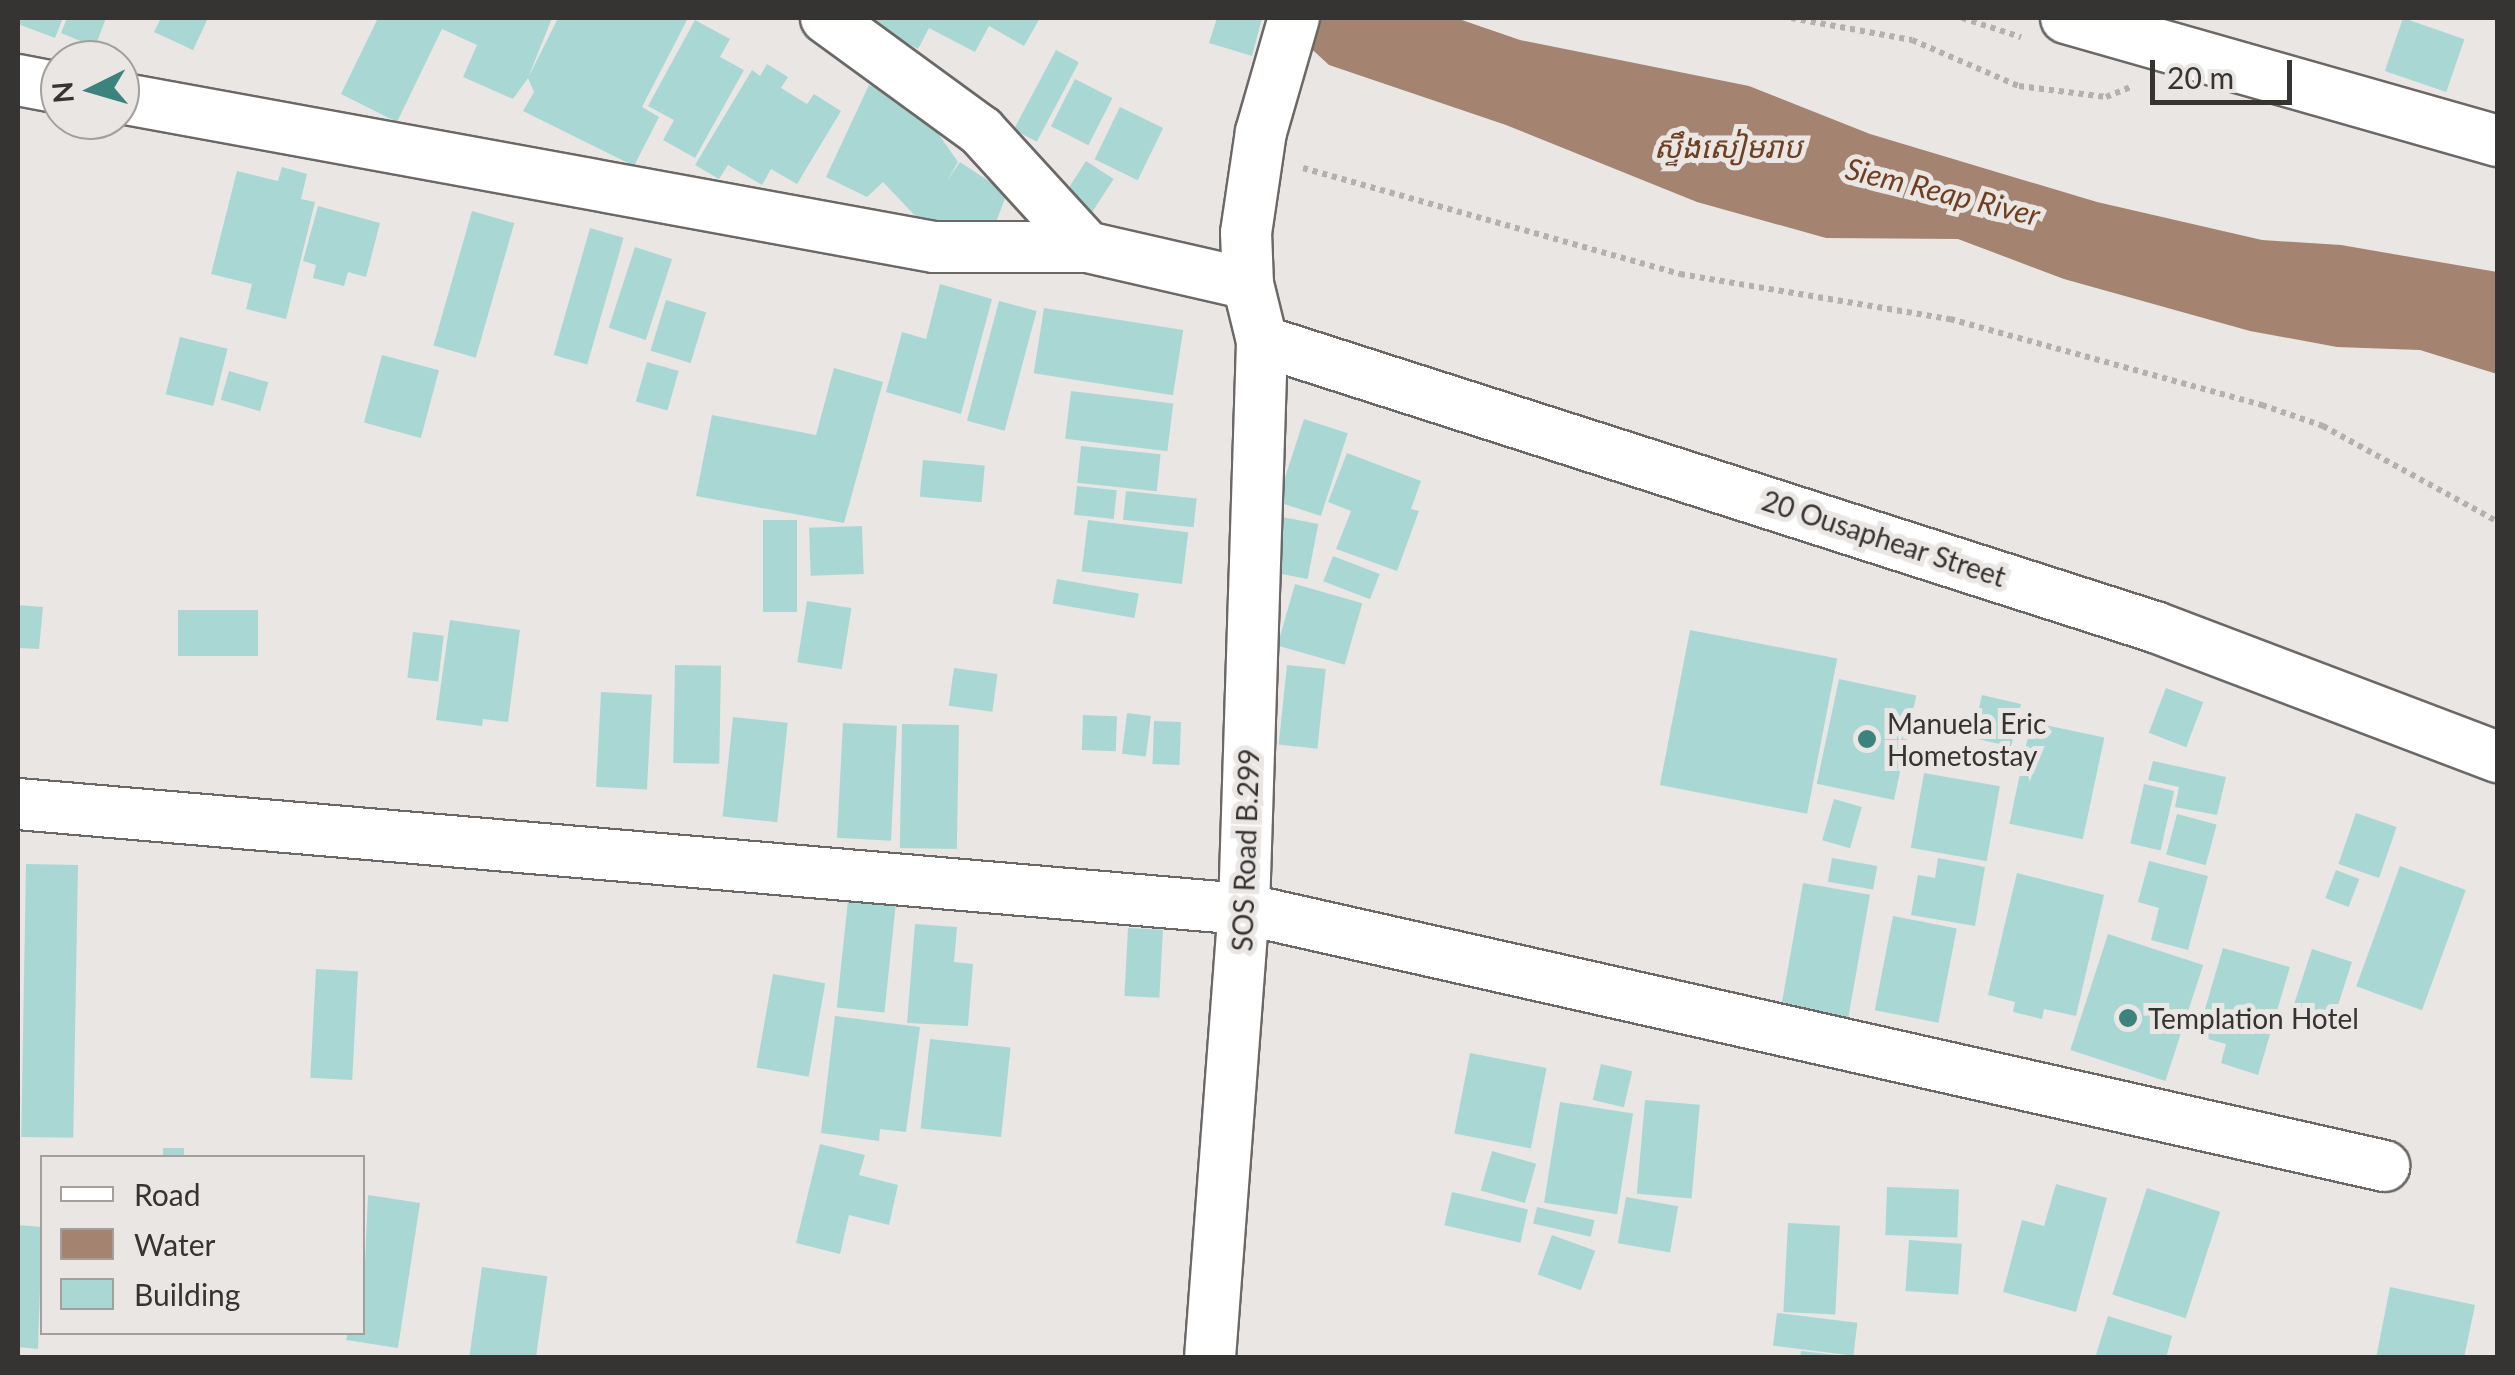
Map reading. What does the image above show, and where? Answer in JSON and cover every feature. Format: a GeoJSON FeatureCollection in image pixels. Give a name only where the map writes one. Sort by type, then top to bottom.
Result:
{"type":"FeatureCollection","features":[{"type":"Feature","properties":{"kind":"street"},"geometry":{"type":"LineString","coordinates":[[826,18],[981,131],[1087,247]]}},
{"type":"Feature","properties":{"kind":"street","name":"SOS Road B.299"},"geometry":{"type":"LineString","coordinates":[[1210,1358],[1244,909],[1262,341],[1248,284],[1246,233],[1278,149],[1294,18]]}},
{"type":"Feature","properties":{"kind":"street"},"geometry":{"type":"LineString","coordinates":[[2066,18],[2498,141]]}},
{"type":"Feature","properties":{"kind":"street"},"geometry":{"type":"LineString","coordinates":[[140,102],[934,247],[1087,247],[1248,284]]}},
{"type":"Feature","properties":{"kind":"street","name":"20 Ousaphear Street"},"geometry":{"type":"LineString","coordinates":[[1262,341],[2155,627],[2498,758]]}},
{"type":"Feature","properties":{"kind":"street"},"geometry":{"type":"LineString","coordinates":[[18,804],[1244,909],[2384,1166]]}},
{"type":"Feature","properties":{"kind":"path"},"geometry":{"type":"LineString","coordinates":[[1790,18],[1912,40],[2018,86],[2106,97],[2136,85]]}},
{"type":"Feature","properties":{"kind":"path"},"geometry":{"type":"LineString","coordinates":[[1278,149],[1680,274],[1950,320],[2262,405],[2323,426],[2498,522]]}},
{"type":"Feature","properties":{"kind":"water","name":"ស្ទឹងសៀមរាប"},"geometry":{"type":"Polygon","coordinates":[[[1278,18],[1456,18],[1520,40],[1749,86],[1870,134],[2097,202],[2262,240],[2341,245],[2497,272],[2497,374],[2420,350],[2337,347],[2250,331],[2064,279],[1958,239],[1826,238],[1697,202],[1506,125],[1329,65],[1278,18]]]}},
{"type":"Feature","properties":{"kind":"building"},"geometry":{"type":"Polygon","coordinates":[[[18,18],[63,18],[55,38],[18,24],[18,18]]]}},
{"type":"Feature","properties":{"kind":"building"},"geometry":{"type":"Polygon","coordinates":[[[67,18],[106,18],[98,40],[78,40],[61,33],[67,18]]]}},
{"type":"Feature","properties":{"kind":"building"},"geometry":{"type":"Polygon","coordinates":[[[161,18],[208,18],[193,50],[154,32],[161,18]]]}},
{"type":"Feature","properties":{"kind":"building"},"geometry":{"type":"Polygon","coordinates":[[[378,18],[552,18],[528,78],[513,99],[463,77],[477,45],[442,29],[397,122],[341,94],[378,18]]]}},
{"type":"Feature","properties":{"kind":"building"},"geometry":{"type":"Polygon","coordinates":[[[558,18],[688,18],[642,107],[659,117],[634,166],[523,111],[534,92],[528,78],[558,18]]]}},
{"type":"Feature","properties":{"kind":"building"},"geometry":{"type":"Polygon","coordinates":[[[861,18],[1040,18],[1024,46],[989,26],[975,52],[929,28],[918,49],[861,18]]]}},
{"type":"Feature","properties":{"kind":"building"},"geometry":{"type":"Polygon","coordinates":[[[1217,18],[1262,18],[1252,56],[1209,43],[1217,18]]]}},
{"type":"Feature","properties":{"kind":"building"},"geometry":{"type":"Polygon","coordinates":[[[2403,18],[2464,39],[2446,92],[2385,71],[2403,18]]]}},
{"type":"Feature","properties":{"kind":"building"},"geometry":{"type":"Polygon","coordinates":[[[695,20],[730,39],[720,57],[744,70],[695,158],[663,140],[674,120],[648,106],[695,20]]]}},
{"type":"Feature","properties":{"kind":"building"},"geometry":{"type":"Polygon","coordinates":[[[1056,50],[1079,62],[1037,142],[1014,129],[1056,50]]]}},
{"type":"Feature","properties":{"kind":"building"},"geometry":{"type":"Polygon","coordinates":[[[767,64],[788,77],[781,88],[807,104],[814,94],[841,111],[797,184],[771,169],[762,185],[728,165],[719,179],[695,165],[752,70],[760,76],[767,64]]]}},
{"type":"Feature","properties":{"kind":"building"},"geometry":{"type":"Polygon","coordinates":[[[1075,79],[1112,98],[1088,145],[1051,126],[1075,79]]]}},
{"type":"Feature","properties":{"kind":"building"},"geometry":{"type":"Polygon","coordinates":[[[869,85],[919,106],[958,162],[947,181],[960,162],[1007,193],[993,230],[923,224],[883,182],[867,197],[826,177],[869,85]]]}},
{"type":"Feature","properties":{"kind":"building"},"geometry":{"type":"Polygon","coordinates":[[[1120,107],[1163,128],[1138,180],[1095,159],[1120,107]]]}},
{"type":"Feature","properties":{"kind":"building"},"geometry":{"type":"Polygon","coordinates":[[[1086,161],[1114,179],[1090,216],[1062,198],[1086,161]]]}},
{"type":"Feature","properties":{"kind":"building"},"geometry":{"type":"Polygon","coordinates":[[[282,167],[307,174],[301,199],[315,202],[286,319],[246,309],[252,284],[211,274],[237,171],[278,181],[282,167]]]}},
{"type":"Feature","properties":{"kind":"building"},"geometry":{"type":"Polygon","coordinates":[[[318,206],[380,223],[366,277],[348,272],[344,286],[313,278],[316,265],[303,261],[318,206]]]}},
{"type":"Feature","properties":{"kind":"building"},"geometry":{"type":"Polygon","coordinates":[[[472,211],[514,223],[476,358],[433,346],[472,211]]]}},
{"type":"Feature","properties":{"kind":"building"},"geometry":{"type":"Polygon","coordinates":[[[590,228],[624,238],[587,365],[554,355],[590,228]]]}},
{"type":"Feature","properties":{"kind":"building"},"geometry":{"type":"Polygon","coordinates":[[[635,247],[672,259],[646,340],[609,328],[635,247]]]}},
{"type":"Feature","properties":{"kind":"building"},"geometry":{"type":"Polygon","coordinates":[[[940,284],[992,299],[961,414],[886,392],[902,332],[926,339],[940,284]]]}},
{"type":"Feature","properties":{"kind":"building"},"geometry":{"type":"Polygon","coordinates":[[[666,300],[706,312],[691,363],[651,351],[666,300]]]}},
{"type":"Feature","properties":{"kind":"building"},"geometry":{"type":"Polygon","coordinates":[[[999,301],[1037,311],[1005,431],[967,421],[999,301]]]}},
{"type":"Feature","properties":{"kind":"building"},"geometry":{"type":"Polygon","coordinates":[[[1044,308],[1183,330],[1173,395],[1034,373],[1044,308]]]}},
{"type":"Feature","properties":{"kind":"building"},"geometry":{"type":"Polygon","coordinates":[[[180,337],[228,349],[213,406],[166,394],[180,337]]]}},
{"type":"Feature","properties":{"kind":"building"},"geometry":{"type":"Polygon","coordinates":[[[382,355],[439,370],[421,438],[364,423],[382,355]]]}},
{"type":"Feature","properties":{"kind":"building"},"geometry":{"type":"Polygon","coordinates":[[[647,362],[679,371],[667,411],[636,401],[647,362]]]}},
{"type":"Feature","properties":{"kind":"building"},"geometry":{"type":"Polygon","coordinates":[[[834,368],[883,382],[844,523],[696,496],[712,415],[816,435],[834,368]]]}},
{"type":"Feature","properties":{"kind":"building"},"geometry":{"type":"Polygon","coordinates":[[[229,371],[268,382],[260,411],[221,400],[229,371]]]}},
{"type":"Feature","properties":{"kind":"building"},"geometry":{"type":"Polygon","coordinates":[[[1071,391],[1173,404],[1167,451],[1065,439],[1071,391]]]}},
{"type":"Feature","properties":{"kind":"building"},"geometry":{"type":"Polygon","coordinates":[[[1304,419],[1348,433],[1321,516],[1277,502],[1304,419]]]}},
{"type":"Feature","properties":{"kind":"building"},"geometry":{"type":"Polygon","coordinates":[[[1081,446],[1161,454],[1157,491],[1077,483],[1081,446]]]}},
{"type":"Feature","properties":{"kind":"building"},"geometry":{"type":"Polygon","coordinates":[[[1347,453],[1421,481],[1411,509],[1419,511],[1397,571],[1336,549],[1351,511],[1328,502],[1347,453]]]}},
{"type":"Feature","properties":{"kind":"building"},"geometry":{"type":"Polygon","coordinates":[[[923,460],[985,465],[982,502],[920,497],[923,460]]]}},
{"type":"Feature","properties":{"kind":"building"},"geometry":{"type":"Polygon","coordinates":[[[1077,486],[1117,490],[1114,519],[1074,515],[1077,486]]]}},
{"type":"Feature","properties":{"kind":"building"},"geometry":{"type":"Polygon","coordinates":[[[1126,491],[1197,498],[1194,527],[1123,520],[1126,491]]]}},
{"type":"Feature","properties":{"kind":"building"},"geometry":{"type":"Polygon","coordinates":[[[1282,517],[1318,524],[1308,579],[1271,572],[1282,517]]]}},
{"type":"Feature","properties":{"kind":"building"},"geometry":{"type":"Polygon","coordinates":[[[763,520],[797,520],[797,612],[763,612],[763,520]]]}},
{"type":"Feature","properties":{"kind":"building"},"geometry":{"type":"Polygon","coordinates":[[[1088,520],[1188,532],[1182,584],[1082,572],[1088,520]]]}},
{"type":"Feature","properties":{"kind":"building"},"geometry":{"type":"Polygon","coordinates":[[[862,526],[864,574],[811,576],[809,528],[862,526]]]}},
{"type":"Feature","properties":{"kind":"building"},"geometry":{"type":"Polygon","coordinates":[[[1333,556],[1380,574],[1370,599],[1323,581],[1333,556]]]}},
{"type":"Feature","properties":{"kind":"building"},"geometry":{"type":"Polygon","coordinates":[[[1057,579],[1139,593],[1134,618],[1053,604],[1057,579]]]}},
{"type":"Feature","properties":{"kind":"building"},"geometry":{"type":"Polygon","coordinates":[[[1295,584],[1362,603],[1345,665],[1277,646],[1295,584]]]}},
{"type":"Feature","properties":{"kind":"building"},"geometry":{"type":"Polygon","coordinates":[[[807,601],[851,608],[842,669],[797,662],[807,601]]]}},
{"type":"Feature","properties":{"kind":"building"},"geometry":{"type":"Polygon","coordinates":[[[18,605],[43,607],[39,649],[18,648],[18,605]]]}},
{"type":"Feature","properties":{"kind":"building"},"geometry":{"type":"Polygon","coordinates":[[[178,610],[258,610],[258,656],[178,656],[178,610]]]}},
{"type":"Feature","properties":{"kind":"building"},"geometry":{"type":"Polygon","coordinates":[[[450,620],[520,630],[508,722],[483,719],[482,726],[436,720],[450,620]]]}},
{"type":"Feature","properties":{"kind":"building"},"geometry":{"type":"Polygon","coordinates":[[[1690,630],[1837,659],[1807,814],[1660,785],[1690,630]]]}},
{"type":"Feature","properties":{"kind":"building"},"geometry":{"type":"Polygon","coordinates":[[[413,632],[444,636],[438,681],[407,678],[413,632]]]}},
{"type":"Feature","properties":{"kind":"building"},"geometry":{"type":"Polygon","coordinates":[[[675,665],[721,666],[719,764],[673,763],[675,665]]]}},
{"type":"Feature","properties":{"kind":"building"},"geometry":{"type":"Polygon","coordinates":[[[1287,665],[1326,669],[1317,749],[1279,745],[1287,665]]]}},
{"type":"Feature","properties":{"kind":"building"},"geometry":{"type":"Polygon","coordinates":[[[954,668],[998,674],[992,712],[949,706],[954,668]]]}},
{"type":"Feature","properties":{"kind":"building","name":"Manuela Eric Hometostay"},"geometry":{"type":"Polygon","coordinates":[[[1839,679],[1916,695],[1894,800],[1817,784],[1839,679]]]}},
{"type":"Feature","properties":{"kind":"building"},"geometry":{"type":"Polygon","coordinates":[[[2166,688],[2203,702],[2186,747],[2149,733],[2166,688]]]}},
{"type":"Feature","properties":{"kind":"building"},"geometry":{"type":"Polygon","coordinates":[[[601,692],[652,695],[647,790],[596,787],[601,692]]]}},
{"type":"Feature","properties":{"kind":"building"},"geometry":{"type":"Polygon","coordinates":[[[1982,695],[2021,704],[2011,747],[1972,738],[1982,695]]]}},
{"type":"Feature","properties":{"kind":"building"},"geometry":{"type":"Polygon","coordinates":[[[1127,713],[1151,716],[1146,757],[1122,754],[1127,713]]]}},
{"type":"Feature","properties":{"kind":"building"},"geometry":{"type":"Polygon","coordinates":[[[1083,715],[1117,716],[1116,751],[1082,750],[1083,715]]]}},
{"type":"Feature","properties":{"kind":"building"},"geometry":{"type":"Polygon","coordinates":[[[733,717],[788,723],[777,822],[723,816],[733,717]]]}},
{"type":"Feature","properties":{"kind":"building"},"geometry":{"type":"Polygon","coordinates":[[[1154,721],[1181,722],[1179,765],[1152,764],[1154,721]]]}},
{"type":"Feature","properties":{"kind":"building"},"geometry":{"type":"Polygon","coordinates":[[[2031,722],[2104,738],[2083,839],[2009,824],[2031,722]]]}},
{"type":"Feature","properties":{"kind":"building"},"geometry":{"type":"Polygon","coordinates":[[[843,723],[897,726],[891,841],[837,838],[843,723]]]}},
{"type":"Feature","properties":{"kind":"building"},"geometry":{"type":"Polygon","coordinates":[[[902,724],[959,725],[957,849],[900,848],[902,724]]]}},
{"type":"Feature","properties":{"kind":"building"},"geometry":{"type":"Polygon","coordinates":[[[2153,761],[2226,777],[2217,815],[2175,807],[2179,787],[2148,780],[2153,761]]]}},
{"type":"Feature","properties":{"kind":"building"},"geometry":{"type":"Polygon","coordinates":[[[1924,773],[2000,786],[1987,861],[1911,848],[1924,773]]]}},
{"type":"Feature","properties":{"kind":"building"},"geometry":{"type":"Polygon","coordinates":[[[2144,784],[2174,791],[2160,850],[2130,843],[2144,784]]]}},
{"type":"Feature","properties":{"kind":"building"},"geometry":{"type":"Polygon","coordinates":[[[1834,799],[1862,807],[1850,848],[1822,840],[1834,799]]]}},
{"type":"Feature","properties":{"kind":"building"},"geometry":{"type":"Polygon","coordinates":[[[2356,813],[2397,827],[2379,878],[2338,864],[2356,813]]]}},
{"type":"Feature","properties":{"kind":"building"},"geometry":{"type":"Polygon","coordinates":[[[2177,814],[2217,825],[2206,865],[2166,855],[2177,814]]]}},
{"type":"Feature","properties":{"kind":"building"},"geometry":{"type":"Polygon","coordinates":[[[1832,858],[1877,866],[1873,890],[1828,882],[1832,858]]]}},
{"type":"Feature","properties":{"kind":"building"},"geometry":{"type":"Polygon","coordinates":[[[1938,858],[1985,867],[1975,926],[1911,915],[1918,875],[1935,878],[1938,858]]]}},
{"type":"Feature","properties":{"kind":"building"},"geometry":{"type":"Polygon","coordinates":[[[2149,861],[2208,876],[2188,950],[2151,940],[2159,908],[2138,902],[2149,861]]]}},
{"type":"Feature","properties":{"kind":"building"},"geometry":{"type":"Polygon","coordinates":[[[26,864],[78,865],[73,1138],[21,1137],[26,864]]]}},
{"type":"Feature","properties":{"kind":"building"},"geometry":{"type":"Polygon","coordinates":[[[2400,866],[2466,890],[2422,1010],[2356,986],[2400,866]]]}},
{"type":"Feature","properties":{"kind":"building"},"geometry":{"type":"Polygon","coordinates":[[[2336,870],[2359,879],[2349,907],[2325,898],[2336,870]]]}},
{"type":"Feature","properties":{"kind":"building"},"geometry":{"type":"Polygon","coordinates":[[[2017,873],[2104,895],[2076,1016],[2044,1009],[2042,1019],[2013,1012],[2015,1002],[1988,995],[2017,873]]]}},
{"type":"Feature","properties":{"kind":"building"},"geometry":{"type":"Polygon","coordinates":[[[1803,883],[1870,895],[1847,1024],[1780,1012],[1803,883]]]}},
{"type":"Feature","properties":{"kind":"building"},"geometry":{"type":"Polygon","coordinates":[[[848,900],[896,905],[884,1012],[837,1007],[848,900]]]}},
{"type":"Feature","properties":{"kind":"building"},"geometry":{"type":"Polygon","coordinates":[[[1893,916],[1957,928],[1938,1023],[1875,1010],[1893,916]]]}},
{"type":"Feature","properties":{"kind":"building"},"geometry":{"type":"Polygon","coordinates":[[[915,924],[957,927],[954,962],[973,964],[968,1026],[907,1023],[915,924]]]}},
{"type":"Feature","properties":{"kind":"building"},"geometry":{"type":"Polygon","coordinates":[[[1128,928],[1163,930],[1159,998],[1124,996],[1128,928]]]}},
{"type":"Feature","properties":{"kind":"building"},"geometry":{"type":"Polygon","coordinates":[[[2108,934],[2203,965],[2165,1081],[2070,1050],[2108,934]]]}},
{"type":"Feature","properties":{"kind":"building"},"geometry":{"type":"Polygon","coordinates":[[[2223,948],[2290,967],[2258,1075],[2221,1063],[2226,1044],[2197,1036],[2223,948]]]}},
{"type":"Feature","properties":{"kind":"building"},"geometry":{"type":"Polygon","coordinates":[[[2312,949],[2352,962],[2334,1018],[2294,1005],[2312,949]]]}},
{"type":"Feature","properties":{"kind":"building"},"geometry":{"type":"Polygon","coordinates":[[[316,969],[358,971],[352,1080],[310,1078],[316,969]]]}},
{"type":"Feature","properties":{"kind":"building"},"geometry":{"type":"Polygon","coordinates":[[[773,974],[825,983],[809,1077],[757,1068],[773,974]]]}},
{"type":"Feature","properties":{"kind":"building"},"geometry":{"type":"Polygon","coordinates":[[[835,1016],[920,1027],[906,1132],[880,1129],[879,1141],[821,1133],[835,1016]]]}},
{"type":"Feature","properties":{"kind":"building"},"geometry":{"type":"Polygon","coordinates":[[[930,1039],[1011,1047],[1001,1137],[921,1129],[930,1039]]]}},
{"type":"Feature","properties":{"kind":"building"},"geometry":{"type":"Polygon","coordinates":[[[1470,1053],[1547,1068],[1531,1148],[1454,1133],[1470,1053]]]}},
{"type":"Feature","properties":{"kind":"building"},"geometry":{"type":"Polygon","coordinates":[[[1601,1064],[1632,1071],[1624,1107],[1593,1100],[1601,1064]]]}},
{"type":"Feature","properties":{"kind":"building"},"geometry":{"type":"Polygon","coordinates":[[[1645,1100],[1700,1105],[1692,1198],[1637,1194],[1645,1100]]]}},
{"type":"Feature","properties":{"kind":"building"},"geometry":{"type":"Polygon","coordinates":[[[1560,1102],[1633,1114],[1617,1214],[1544,1203],[1560,1102]]]}},
{"type":"Feature","properties":{"kind":"building"},"geometry":{"type":"Polygon","coordinates":[[[820,1144],[865,1155],[859,1175],[898,1185],[889,1225],[849,1215],[840,1254],[796,1243],[820,1144]]]}},
{"type":"Feature","properties":{"kind":"building"},"geometry":{"type":"Polygon","coordinates":[[[163,1148],[184,1148],[184,1155],[163,1155],[163,1148]]]}},
{"type":"Feature","properties":{"kind":"building"},"geometry":{"type":"Polygon","coordinates":[[[1492,1151],[1536,1164],[1525,1203],[1481,1190],[1492,1151]]]}},
{"type":"Feature","properties":{"kind":"building"},"geometry":{"type":"Polygon","coordinates":[[[2056,1184],[2107,1198],[2076,1312],[2003,1292],[2022,1220],[2044,1226],[2056,1184]]]}},
{"type":"Feature","properties":{"kind":"building"},"geometry":{"type":"Polygon","coordinates":[[[1887,1187],[1959,1190],[1957,1237],[1885,1235],[1887,1187]]]}},
{"type":"Feature","properties":{"kind":"building"},"geometry":{"type":"Polygon","coordinates":[[[2147,1188],[2220,1212],[2186,1318],[2112,1295],[2147,1188]]]}},
{"type":"Feature","properties":{"kind":"building"},"geometry":{"type":"Polygon","coordinates":[[[1452,1192],[1528,1210],[1520,1243],[1444,1225],[1452,1192]]]}},
{"type":"Feature","properties":{"kind":"building"},"geometry":{"type":"Polygon","coordinates":[[[368,1195],[420,1203],[398,1348],[346,1340],[347,1335],[365,1335],[368,1195]]]}},
{"type":"Feature","properties":{"kind":"building"},"geometry":{"type":"Polygon","coordinates":[[[1626,1197],[1678,1206],[1670,1252],[1618,1243],[1626,1197]]]}},
{"type":"Feature","properties":{"kind":"building"},"geometry":{"type":"Polygon","coordinates":[[[1537,1207],[1594,1220],[1591,1237],[1533,1224],[1537,1207]]]}},
{"type":"Feature","properties":{"kind":"building"},"geometry":{"type":"Polygon","coordinates":[[[1788,1223],[1840,1226],[1835,1315],[1783,1312],[1788,1223]]]}},
{"type":"Feature","properties":{"kind":"building"},"geometry":{"type":"Polygon","coordinates":[[[18,1225],[40,1227],[38,1349],[18,1347],[18,1225]]]}},
{"type":"Feature","properties":{"kind":"building"},"geometry":{"type":"Polygon","coordinates":[[[1552,1235],[1595,1251],[1581,1290],[1538,1274],[1552,1235]]]}},
{"type":"Feature","properties":{"kind":"building"},"geometry":{"type":"Polygon","coordinates":[[[1909,1240],[1962,1244],[1958,1295],[1905,1291],[1909,1240]]]}},
{"type":"Feature","properties":{"kind":"building"},"geometry":{"type":"Polygon","coordinates":[[[482,1267],[547,1276],[536,1358],[469,1358],[482,1267]]]}},
{"type":"Feature","properties":{"kind":"building"},"geometry":{"type":"Polygon","coordinates":[[[2390,1287],[2475,1305],[2464,1358],[2376,1358],[2390,1287]]]}},
{"type":"Feature","properties":{"kind":"building"},"geometry":{"type":"Polygon","coordinates":[[[1777,1313],[1857,1323],[1853,1356],[1773,1346],[1777,1313]]]}},
{"type":"Feature","properties":{"kind":"building"},"geometry":{"type":"Polygon","coordinates":[[[2108,1316],[2172,1336],[2166,1358],[2095,1358],[2108,1316]]]}},
{"type":"Feature","properties":{"kind":"building"},"geometry":{"type":"Polygon","coordinates":[[[1801,1351],[1836,1355],[1836,1358],[1800,1358],[1801,1351]]]}},
{"type":"Feature","properties":{"kind":"place","name":"Manuela Eric Hometostay"},"geometry":{"type":"Point","coordinates":[1867,739]}},
{"type":"Feature","properties":{"kind":"place","name":"Templation Hotel"},"geometry":{"type":"Point","coordinates":[2128,1018]}},
{"type":"Feature","properties":{"kind":"water label","name":"Siem Reap River"},"geometry":{"type":"Point","coordinates":[1943,191]}}]}
